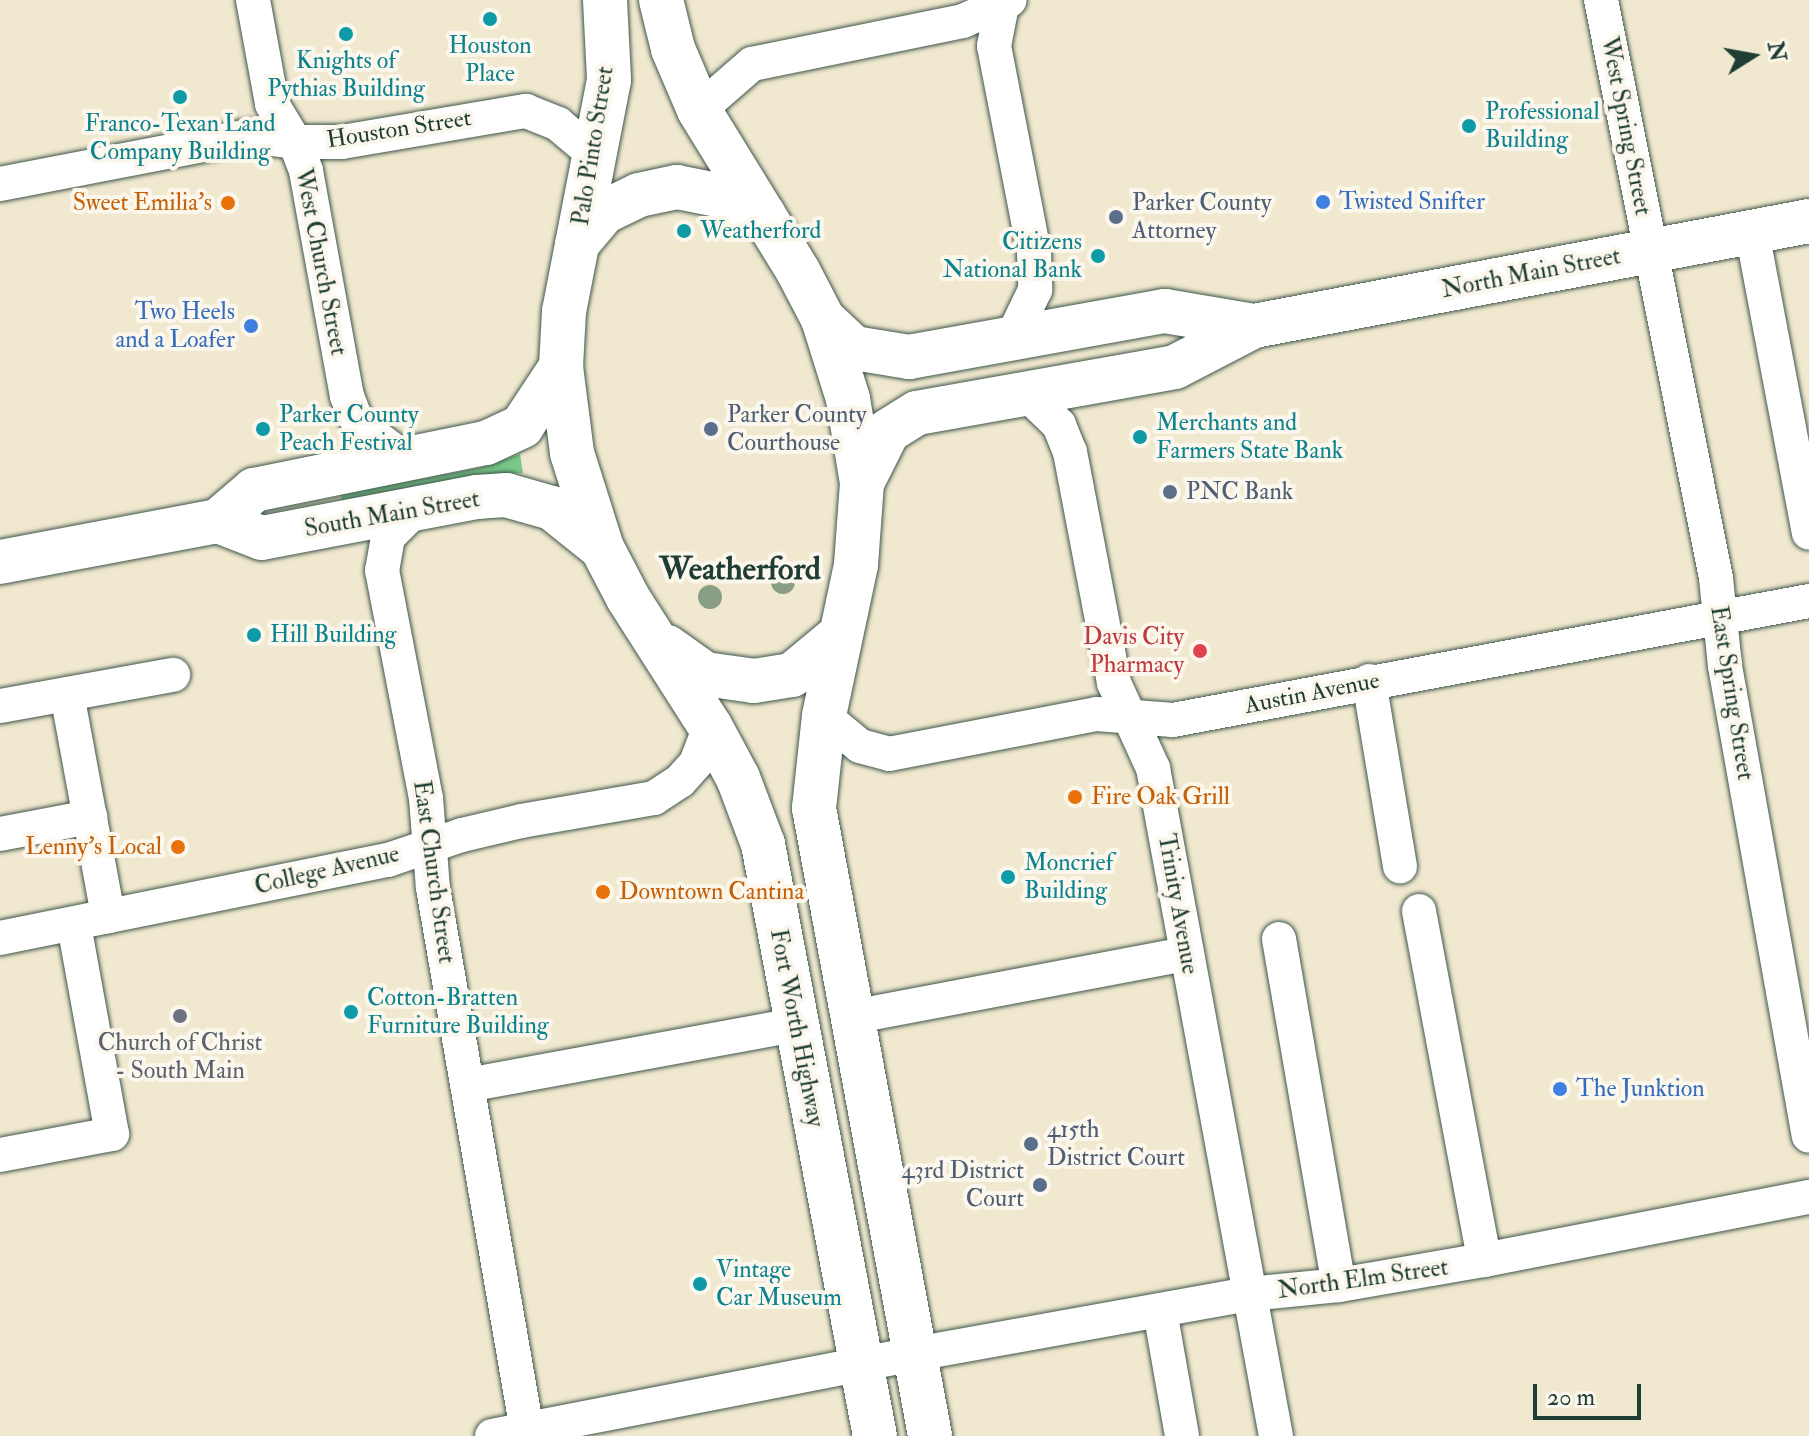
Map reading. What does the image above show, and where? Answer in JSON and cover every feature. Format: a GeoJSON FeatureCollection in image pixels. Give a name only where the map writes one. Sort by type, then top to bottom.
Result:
{"type":"FeatureCollection","features":[{"type":"Feature","properties":{"kind":"main road","name":"Palo Pinto Street"},"geometry":{"type":"LineString","coordinates":[[602,548],[572,453],[561,367],[564,311],[609,80],[605,0]]}},
{"type":"Feature","properties":{"kind":"main road"},"geometry":{"type":"LineString","coordinates":[[661,0],[673,49],[699,110],[823,319],[848,399],[862,483],[856,565],[824,716],[814,808],[930,1436]]}},
{"type":"Feature","properties":{"kind":"main road"},"geometry":{"type":"LineString","coordinates":[[577,244],[604,212],[639,195],[677,187],[717,195],[763,214]]}},
{"type":"Feature","properties":{"kind":"main road","name":"North Main Street"},"geometry":{"type":"LineString","coordinates":[[862,483],[888,431],[917,413],[1175,367],[1254,326],[1809,221]]}},
{"type":"Feature","properties":{"kind":"main road","name":"North Main Street"},"geometry":{"type":"LineString","coordinates":[[823,319],[854,348],[909,357],[1165,311],[1254,326]]}},
{"type":"Feature","properties":{"kind":"main road","name":"South Main Street"},"geometry":{"type":"LineString","coordinates":[[561,367],[522,426],[512,433],[486,443],[254,490],[218,521],[262,538],[506,495],[552,508],[602,548]]}},
{"type":"Feature","properties":{"kind":"main road"},"geometry":{"type":"LineString","coordinates":[[0,562],[218,521]]}},
{"type":"Feature","properties":{"kind":"main road","name":"Fort Worth Highway"},"geometry":{"type":"LineString","coordinates":[[602,548],[628,598],[710,726],[738,778],[763,844],[875,1436]]}},
{"type":"Feature","properties":{"kind":"main road"},"geometry":{"type":"LineString","coordinates":[[659,642],[705,674],[754,681],[792,675],[840,635]]}},
{"type":"Feature","properties":{"kind":"street","name":"West Church Street"},"geometry":{"type":"LineString","coordinates":[[253,0],[272,104],[295,142],[306,171],[347,396],[355,417],[366,430],[405,459]]}},
{"type":"Feature","properties":{"kind":"street","name":"West Spring Street"},"geometry":{"type":"LineString","coordinates":[[1601,0],[1651,251]]}},
{"type":"Feature","properties":{"kind":"street"},"geometry":{"type":"LineString","coordinates":[[699,110],[752,64],[963,21],[1005,1]]}},
{"type":"Feature","properties":{"kind":"street"},"geometry":{"type":"LineString","coordinates":[[1005,1],[994,46],[1034,252],[1035,290],[1011,340]]}},
{"type":"Feature","properties":{"kind":"street","name":"Houston Street"},"geometry":{"type":"LineString","coordinates":[[0,184],[249,136],[295,142],[342,142],[526,111],[558,124],[596,156]]}},
{"type":"Feature","properties":{"kind":"street"},"geometry":{"type":"LineString","coordinates":[[1752,232],[1809,533]]}},
{"type":"Feature","properties":{"kind":"street","name":"East Spring Street"},"geometry":{"type":"LineString","coordinates":[[1651,251],[1716,578],[1725,666],[1809,1136]]}},
{"type":"Feature","properties":{"kind":"street","name":"Trinity Avenue"},"geometry":{"type":"LineString","coordinates":[[1027,394],[1059,425],[1070,452],[1114,683],[1153,768],[1276,1436]]}},
{"type":"Feature","properties":{"kind":"street","name":"East Church Street"},"geometry":{"type":"LineString","coordinates":[[416,509],[388,537],[382,570],[426,798],[427,846],[527,1433]]}},
{"type":"Feature","properties":{"kind":"street","name":"Austin Avenue"},"geometry":{"type":"LineString","coordinates":[[824,716],[860,746],[889,754],[1097,714],[1173,720],[1809,601]]}},
{"type":"Feature","properties":{"kind":"street"},"geometry":{"type":"LineString","coordinates":[[0,706],[173,675]]}},
{"type":"Feature","properties":{"kind":"street"},"geometry":{"type":"LineString","coordinates":[[1369,681],[1400,866]]}},
{"type":"Feature","properties":{"kind":"street"},"geometry":{"type":"LineString","coordinates":[[67,694],[108,916]]}},
{"type":"Feature","properties":{"kind":"street","name":"College Avenue"},"geometry":{"type":"LineString","coordinates":[[0,938],[388,860],[427,846],[535,818],[654,798],[680,781],[696,763],[710,726]]}},
{"type":"Feature","properties":{"kind":"street"},"geometry":{"type":"LineString","coordinates":[[0,834],[90,817]]}},
{"type":"Feature","properties":{"kind":"street"},"geometry":{"type":"LineString","coordinates":[[1419,911],[1484,1260]]}},
{"type":"Feature","properties":{"kind":"street"},"geometry":{"type":"LineString","coordinates":[[0,1155],[112,1134],[74,924]]}},
{"type":"Feature","properties":{"kind":"street"},"geometry":{"type":"LineString","coordinates":[[1279,939],[1339,1285]]}},
{"type":"Feature","properties":{"kind":"street"},"geometry":{"type":"LineString","coordinates":[[852,1017],[1187,954]]}},
{"type":"Feature","properties":{"kind":"street"},"geometry":{"type":"LineString","coordinates":[[468,1085],[796,1025]]}},
{"type":"Feature","properties":{"kind":"street","name":"North Elm Street"},"geometry":{"type":"LineString","coordinates":[[492,1436],[527,1433],[915,1354],[1249,1294],[1339,1285],[1484,1260],[1809,1197]]}},
{"type":"Feature","properties":{"kind":"street"},"geometry":{"type":"LineString","coordinates":[[1160,1311],[1182,1436]]}},
{"type":"Feature","properties":{"kind":"green space"},"geometry":{"type":"Polygon","coordinates":[[[520,454],[523,473],[482,475],[342,501],[341,494],[479,468],[520,454]]]}},
{"type":"Feature","properties":{"kind":"place","name":"Houston Place"},"geometry":{"type":"Point","coordinates":[490,19]}},
{"type":"Feature","properties":{"kind":"place","name":"Knights of Pythias Building"},"geometry":{"type":"Point","coordinates":[346,34]}},
{"type":"Feature","properties":{"kind":"place","name":"Franco-Texan Land Company Building"},"geometry":{"type":"Point","coordinates":[180,97]}},
{"type":"Feature","properties":{"kind":"place","name":"Professional Building"},"geometry":{"type":"Point","coordinates":[1469,126]}},
{"type":"Feature","properties":{"kind":"place","name":"Twisted Snifter"},"geometry":{"type":"Point","coordinates":[1323,202]}},
{"type":"Feature","properties":{"kind":"place","name":"Sweet Emilia's"},"geometry":{"type":"Point","coordinates":[228,203]}},
{"type":"Feature","properties":{"kind":"place","name":"Parker County Attorney"},"geometry":{"type":"Point","coordinates":[1116,217]}},
{"type":"Feature","properties":{"kind":"place","name":"Weatherford"},"geometry":{"type":"Point","coordinates":[684,231]}},
{"type":"Feature","properties":{"kind":"place","name":"Citizens National Bank"},"geometry":{"type":"Point","coordinates":[1098,256]}},
{"type":"Feature","properties":{"kind":"place","name":"Two Heels and a Loafer"},"geometry":{"type":"Point","coordinates":[251,326]}},
{"type":"Feature","properties":{"kind":"place","name":"Parker County Peach Festival"},"geometry":{"type":"Point","coordinates":[263,429]}},
{"type":"Feature","properties":{"kind":"place","name":"Parker County Courthouse"},"geometry":{"type":"Point","coordinates":[711,429]}},
{"type":"Feature","properties":{"kind":"place","name":"Merchants and Farmers State Bank"},"geometry":{"type":"Point","coordinates":[1140,437]}},
{"type":"Feature","properties":{"kind":"place","name":"PNC Bank"},"geometry":{"type":"Point","coordinates":[1170,492]}},
{"type":"Feature","properties":{"kind":"place","name":"Hill Building"},"geometry":{"type":"Point","coordinates":[254,635]}},
{"type":"Feature","properties":{"kind":"place","name":"Davis City Pharmacy"},"geometry":{"type":"Point","coordinates":[1200,651]}},
{"type":"Feature","properties":{"kind":"place","name":"Fire Oak Grill"},"geometry":{"type":"Point","coordinates":[1075,797]}},
{"type":"Feature","properties":{"kind":"place","name":"Lenny's Local"},"geometry":{"type":"Point","coordinates":[178,847]}},
{"type":"Feature","properties":{"kind":"place","name":"Moncrief Building"},"geometry":{"type":"Point","coordinates":[1008,877]}},
{"type":"Feature","properties":{"kind":"place","name":"Downtown Cantina"},"geometry":{"type":"Point","coordinates":[603,892]}},
{"type":"Feature","properties":{"kind":"place","name":"Cotton-Bratten Furniture Building"},"geometry":{"type":"Point","coordinates":[351,1012]}},
{"type":"Feature","properties":{"kind":"place","name":"Church of Christ - South Main"},"geometry":{"type":"Point","coordinates":[180,1016]}},
{"type":"Feature","properties":{"kind":"place","name":"The Junktion"},"geometry":{"type":"Point","coordinates":[1560,1089]}},
{"type":"Feature","properties":{"kind":"place","name":"415th District Court"},"geometry":{"type":"Point","coordinates":[1031,1144]}},
{"type":"Feature","properties":{"kind":"place","name":"43rd District Court"},"geometry":{"type":"Point","coordinates":[1040,1185]}},
{"type":"Feature","properties":{"kind":"place","name":"Vintage Car Museum"},"geometry":{"type":"Point","coordinates":[700,1284]}},
{"type":"Feature","properties":{"kind":"district","name":"Weatherford"},"geometry":{"type":"Point","coordinates":[740,569]}}]}
